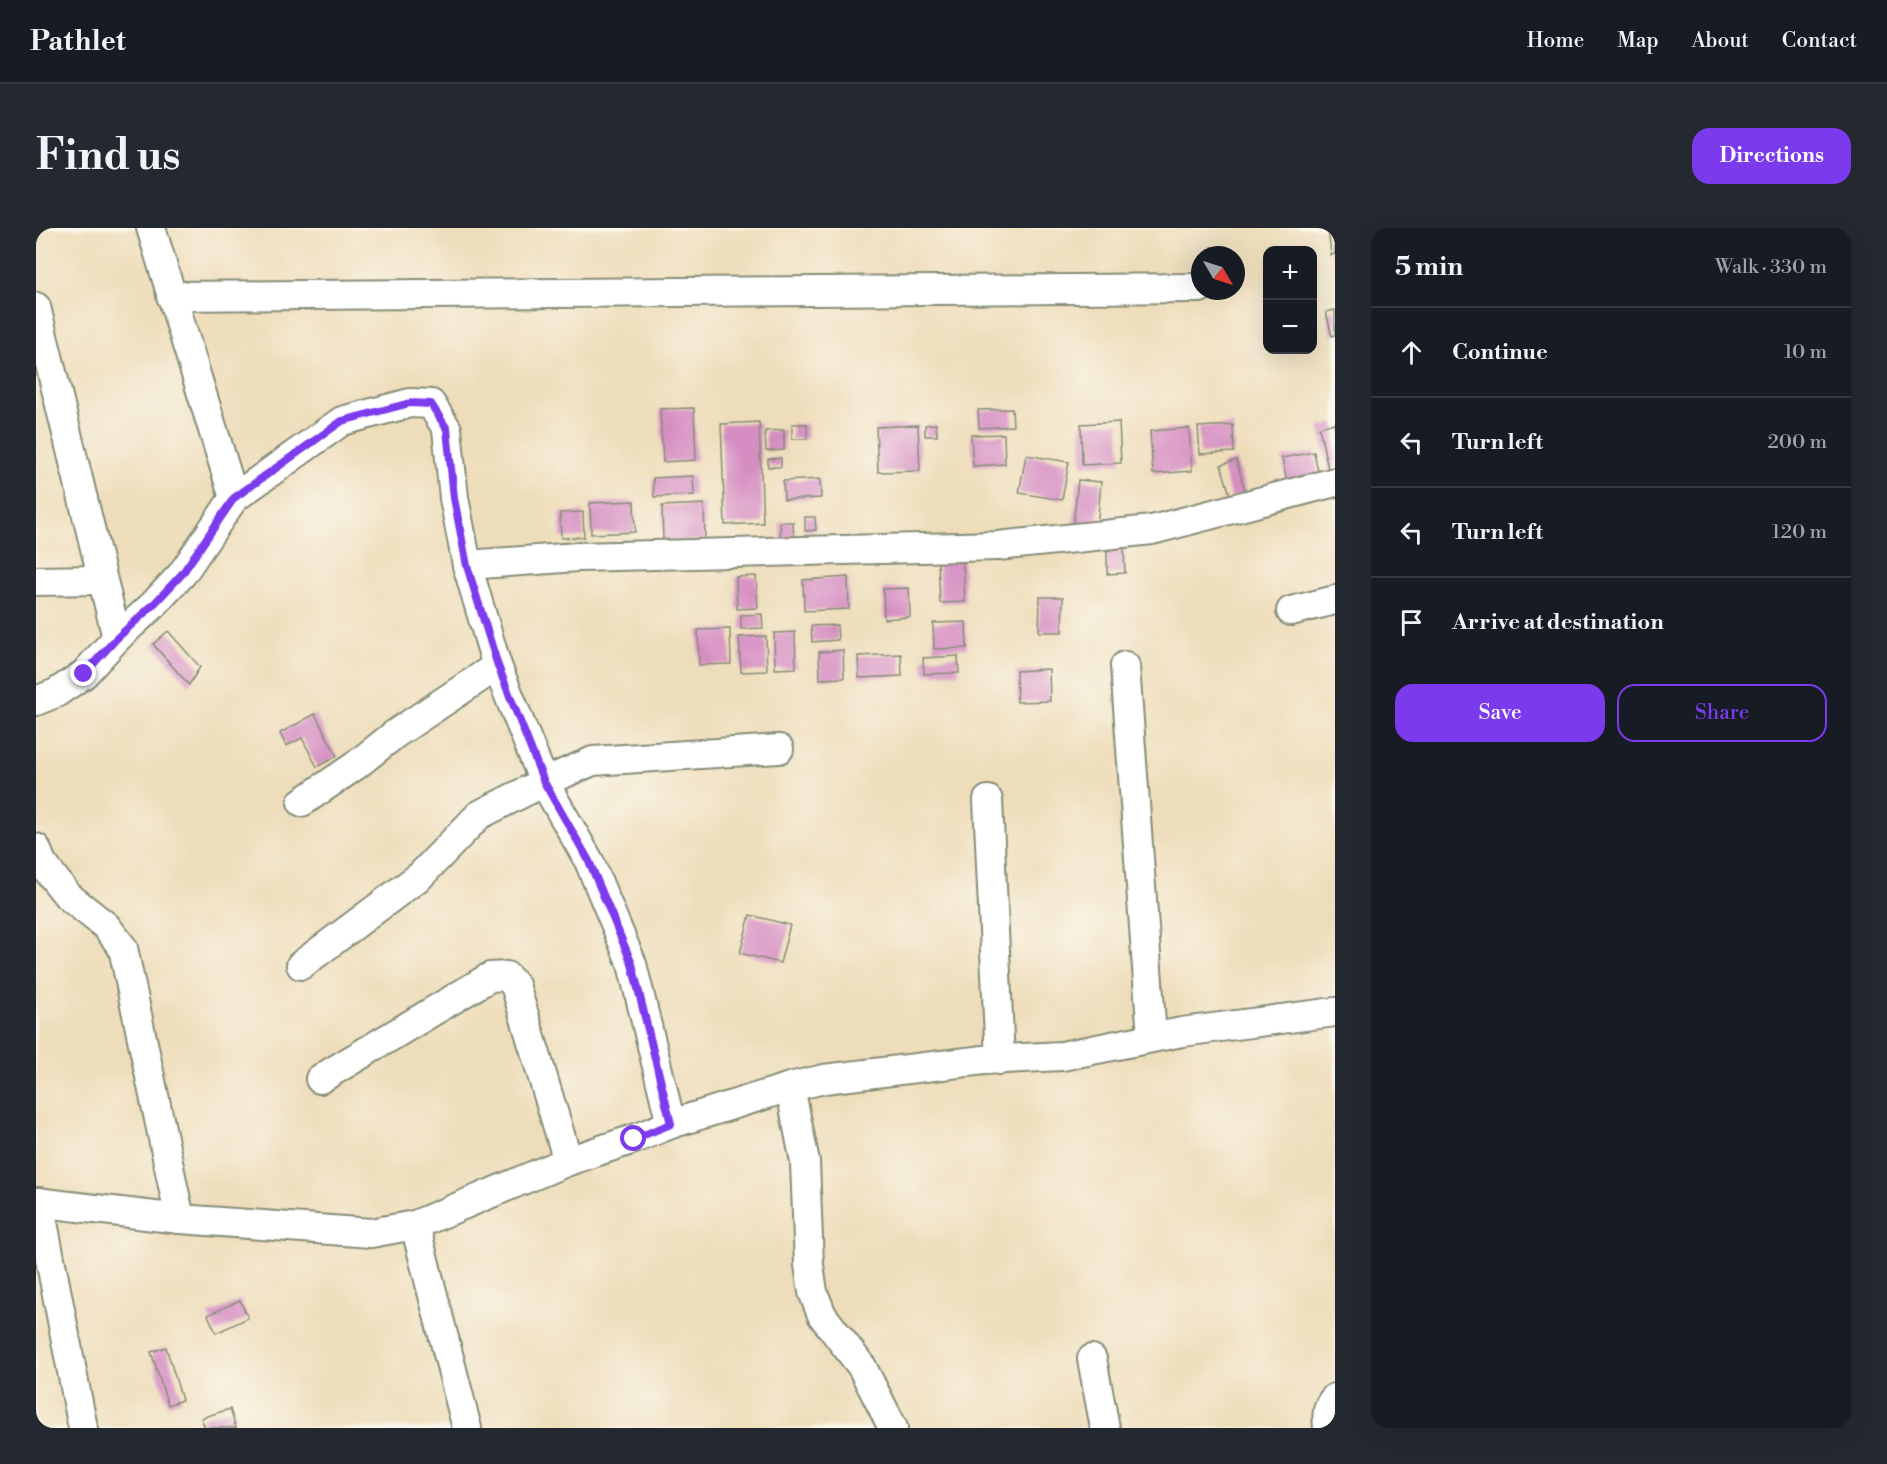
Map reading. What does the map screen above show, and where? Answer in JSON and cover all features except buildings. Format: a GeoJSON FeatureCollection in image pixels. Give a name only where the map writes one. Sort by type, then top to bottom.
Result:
{"type":"FeatureCollection","features":[{"type":"Feature","properties":{"kind":"street"},"geometry":{"type":"LineString","coordinates":[[151,228],[234,498]]}},
{"type":"Feature","properties":{"kind":"street"},"geometry":{"type":"LineString","coordinates":[[171,296],[1191,288]]}},
{"type":"Feature","properties":{"kind":"street"},"geometry":{"type":"LineString","coordinates":[[37,318],[117,638]]}},
{"type":"Feature","properties":{"kind":"street"},"geometry":{"type":"LineString","coordinates":[[36,701],[56,693],[84,674],[117,638],[153,605],[182,574],[234,498],[342,421],[410,403],[431,404],[447,429],[454,498],[467,566],[498,666],[544,782],[589,861],[632,964],[671,1124]]}},
{"type":"Feature","properties":{"kind":"street"},"geometry":{"type":"LineString","coordinates":[[467,566],[578,557],[998,546],[1152,530],[1335,482]]}},
{"type":"Feature","properties":{"kind":"street"},"geometry":{"type":"LineString","coordinates":[[36,581],[101,580]]}},
{"type":"Feature","properties":{"kind":"street"},"geometry":{"type":"LineString","coordinates":[[1291,611],[1335,600]]}},
{"type":"Feature","properties":{"kind":"street"},"geometry":{"type":"LineString","coordinates":[[302,802],[355,766],[395,734],[498,666]]}},
{"type":"Feature","properties":{"kind":"street"},"geometry":{"type":"LineString","coordinates":[[1125,666],[1152,1037]]}},
{"type":"Feature","properties":{"kind":"street"},"geometry":{"type":"LineString","coordinates":[[301,965],[420,876],[478,815],[544,782],[593,761],[779,749]]}},
{"type":"Feature","properties":{"kind":"street"},"geometry":{"type":"LineString","coordinates":[[988,800],[1000,1060]]}},
{"type":"Feature","properties":{"kind":"street"},"geometry":{"type":"LineString","coordinates":[[36,848],[42,863],[68,896],[106,926],[123,948],[180,1219]]}},
{"type":"Feature","properties":{"kind":"street"},"geometry":{"type":"LineString","coordinates":[[320,1079],[490,977],[506,976],[516,986],[568,1161]]}},
{"type":"Feature","properties":{"kind":"street"},"geometry":{"type":"LineString","coordinates":[[83,1428],[37,1202],[180,1219],[371,1233],[416,1225],[568,1161],[671,1124],[790,1087],[824,1079],[984,1060],[1062,1056],[1152,1037],[1335,1012]]}},
{"type":"Feature","properties":{"kind":"street"},"geometry":{"type":"LineString","coordinates":[[790,1087],[805,1162],[809,1265],[813,1292],[822,1315],[862,1367],[893,1428]]}},
{"type":"Feature","properties":{"kind":"street"},"geometry":{"type":"LineString","coordinates":[[416,1225],[466,1428]]}},
{"type":"Feature","properties":{"kind":"street"},"geometry":{"type":"LineString","coordinates":[[1092,1359],[1105,1428]]}},
{"type":"Feature","properties":{"kind":"street"},"geometry":{"type":"LineString","coordinates":[[1328,1428],[1327,1414],[1330,1402],[1335,1398]]}},
{"type":"Feature","properties":{"kind":"route"},"geometry":{"type":"LineString","coordinates":[[84,674],[182,574],[234,498],[342,421],[410,403],[431,404],[447,429],[454,498],[467,566],[498,666],[544,782],[589,861],[632,964],[671,1124],[634,1139]]}}]}
